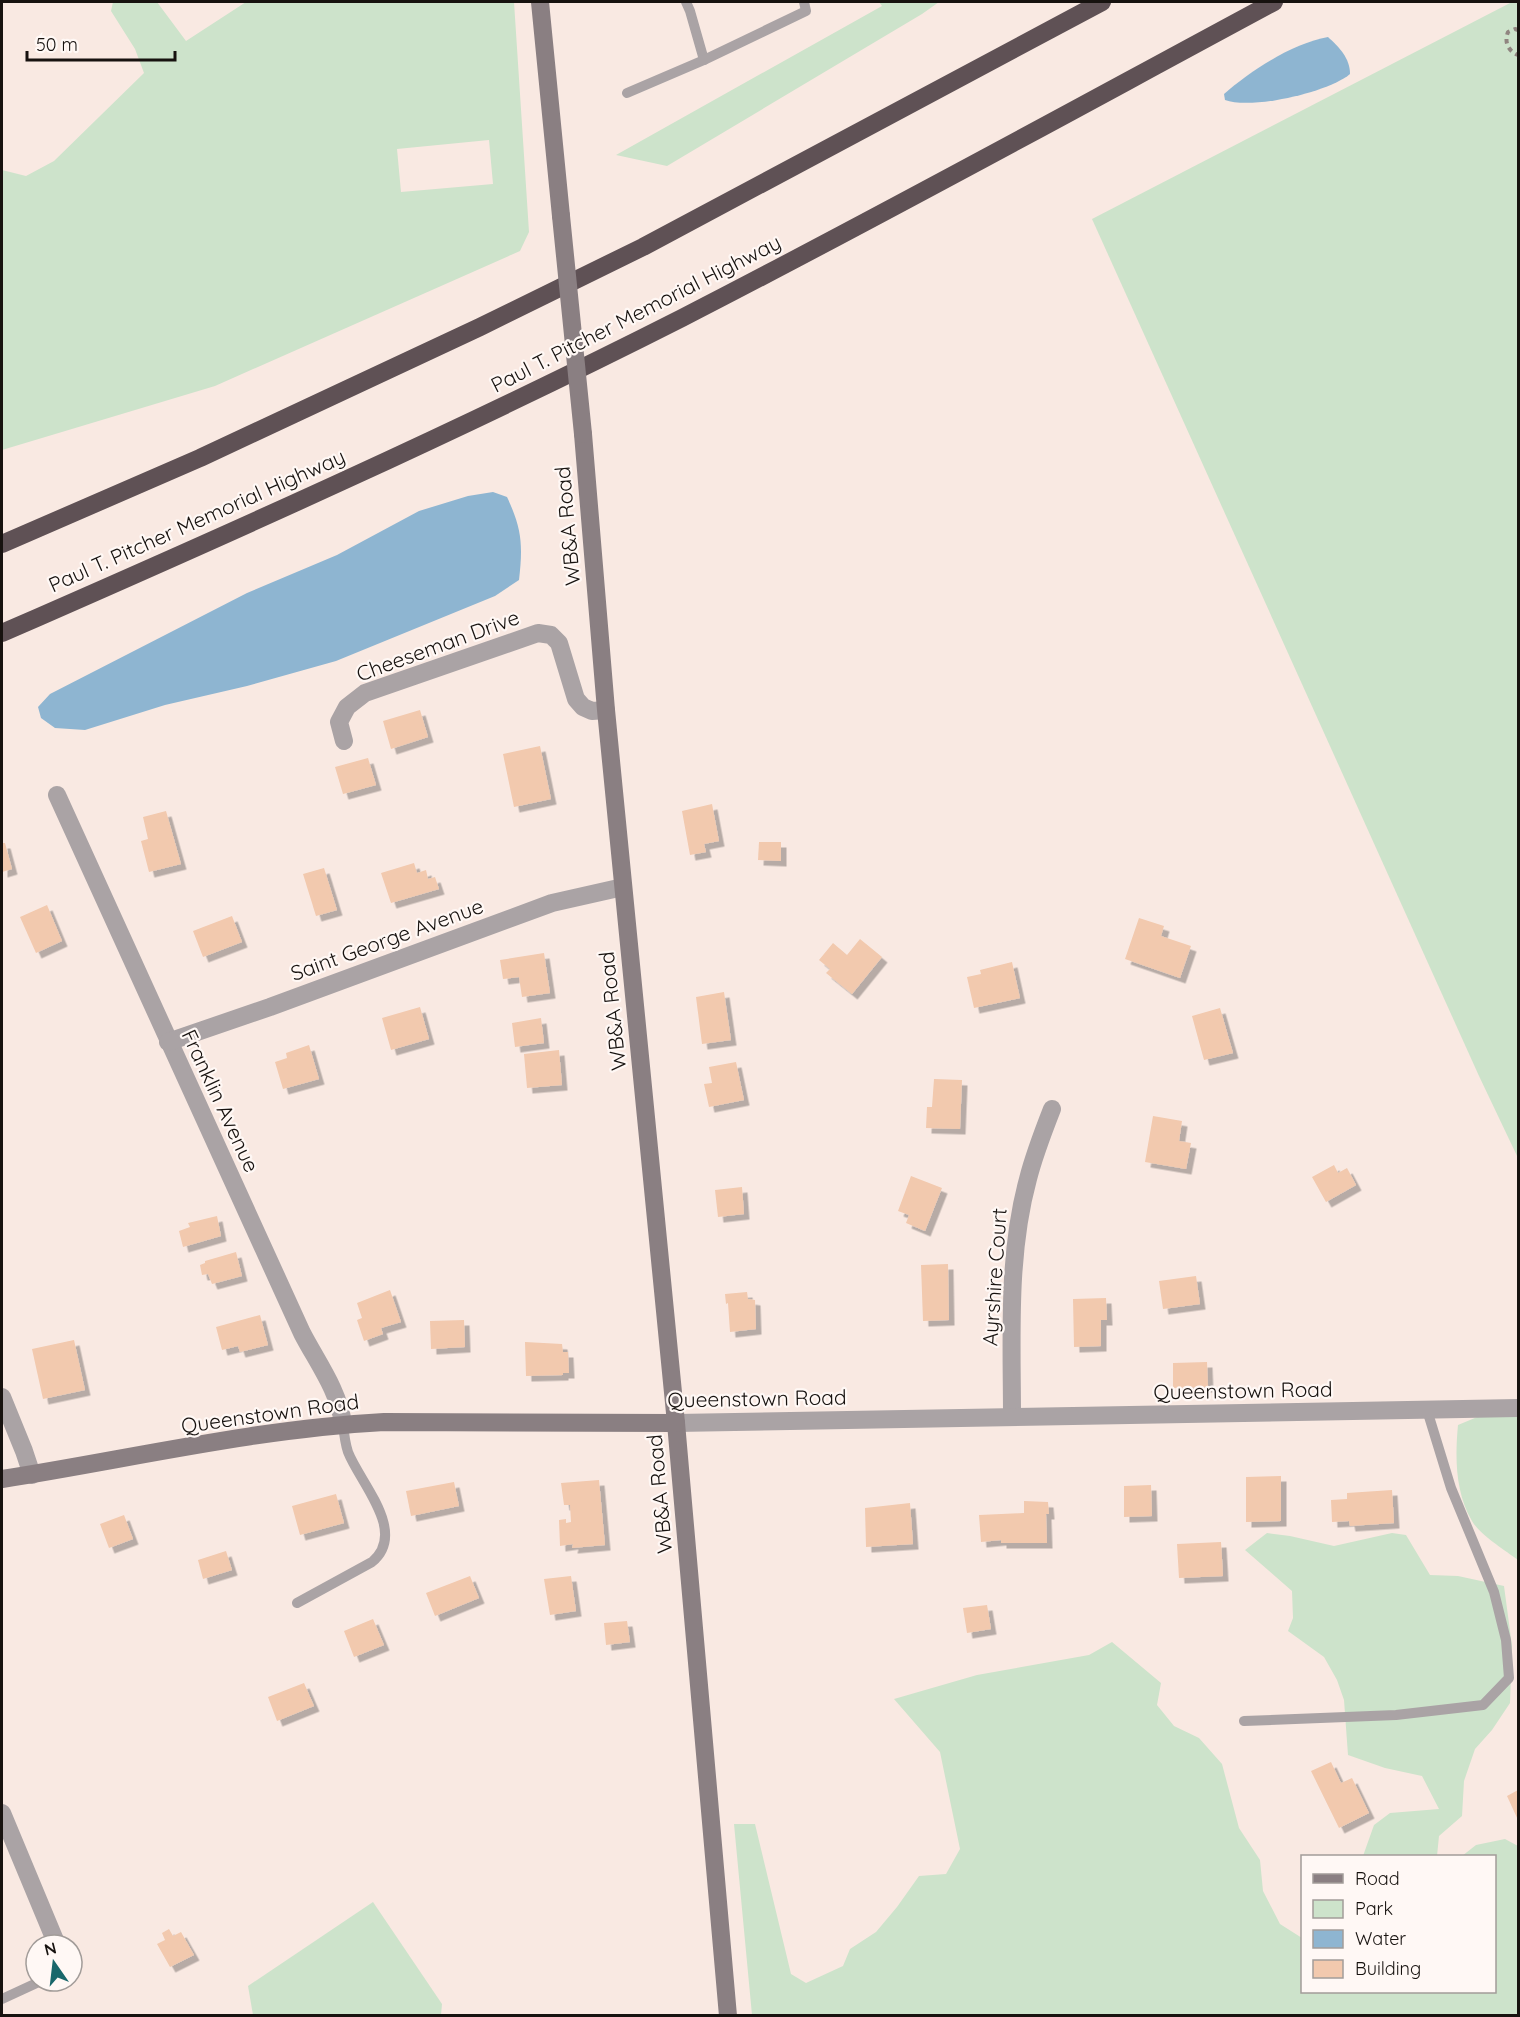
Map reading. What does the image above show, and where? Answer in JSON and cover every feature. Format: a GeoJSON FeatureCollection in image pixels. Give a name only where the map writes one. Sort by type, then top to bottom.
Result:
{"type":"FeatureCollection","features":[{"type":"Feature","properties":{"kind":"highway"},"geometry":{"type":"LineString","coordinates":[[2,544],[200,458],[480,327],[643,247],[1102,2]]}},
{"type":"Feature","properties":{"kind":"highway","name":"Paul T. Pitcher Memorial Highway"},"geometry":{"type":"LineString","coordinates":[[2,633],[233,532],[518,399],[629,344],[857,227],[1274,2]]}},
{"type":"Feature","properties":{"kind":"street","name":"WB&A Road"},"geometry":{"type":"LineString","coordinates":[[540,2],[676,1423],[728,2016]]}},
{"type":"Feature","properties":{"kind":"street","name":"Cheeseman Drive"},"geometry":{"type":"LineString","coordinates":[[344,741],[339,722],[347,707],[365,693],[537,633],[551,635],[559,643],[576,699],[583,707],[592,711],[606,710]]}},
{"type":"Feature","properties":{"kind":"street","name":"Franklin Avenue"},"geometry":{"type":"LineString","coordinates":[[57,795],[302,1333],[334,1392],[341,1409],[343,1424]]}},
{"type":"Feature","properties":{"kind":"street","name":"Saint George Avenue"},"geometry":{"type":"LineString","coordinates":[[168,1042],[270,1008],[552,903],[623,886]]}},
{"type":"Feature","properties":{"kind":"street","name":"Ayrshire Court"},"geometry":{"type":"LineString","coordinates":[[1012,1417],[1013,1292],[1017,1235],[1027,1181],[1052,1109]]}},
{"type":"Feature","properties":{"kind":"street"},"geometry":{"type":"LineString","coordinates":[[2,1397],[32,1475]]}},
{"type":"Feature","properties":{"kind":"street","name":"Queenstown Road"},"geometry":{"type":"LineString","coordinates":[[2,1479],[272,1433],[343,1424],[384,1422],[676,1423],[1518,1408]]}},
{"type":"Feature","properties":{"kind":"street"},"geometry":{"type":"LineString","coordinates":[[2,1813],[52,1933]]}},
{"type":"Feature","properties":{"kind":"lane"},"geometry":{"type":"LineString","coordinates":[[686,2],[704,60]]}},
{"type":"Feature","properties":{"kind":"lane"},"geometry":{"type":"LineString","coordinates":[[627,93],[704,60],[807,11],[804,2]]}},
{"type":"Feature","properties":{"kind":"lane"},"geometry":{"type":"LineString","coordinates":[[1244,1721],[1396,1715],[1483,1705],[1509,1678],[1506,1640],[1494,1592],[1451,1488],[1427,1410]]}},
{"type":"Feature","properties":{"kind":"lane"},"geometry":{"type":"LineString","coordinates":[[297,1603],[372,1562],[384,1545],[385,1523],[347,1451],[343,1424]]}},
{"type":"Feature","properties":{"kind":"lane"},"geometry":{"type":"LineString","coordinates":[[2,1999],[24,1989]]}},
{"type":"Feature","properties":{"kind":"path"},"geometry":{"type":"LineString","coordinates":[[1518,30],[1508,32],[1506,38],[1508,47],[1518,55]]}},
{"type":"Feature","properties":{"kind":"green space"},"geometry":{"type":"Polygon","coordinates":[[[113,2],[157,2],[186,41],[246,2],[514,2],[529,232],[520,251],[215,386],[2,450],[2,170],[26,176],[54,161],[144,73],[135,49],[111,11],[113,2]],[[489,140],[397,149],[401,192],[493,184],[489,140]]]}},
{"type":"Feature","properties":{"kind":"green space"},"geometry":{"type":"Polygon","coordinates":[[[879,2],[939,2],[667,166],[616,155],[882,6],[879,2]]]}},
{"type":"Feature","properties":{"kind":"green space"},"geometry":{"type":"Polygon","coordinates":[[[1512,2],[1518,2],[1518,1158],[1092,219],[1512,2]]]}},
{"type":"Feature","properties":{"kind":"green space"},"geometry":{"type":"Polygon","coordinates":[[[1482,1415],[1518,1415],[1518,1560],[1475,1526],[1466,1510],[1459,1486],[1458,1425],[1482,1415]]]}},
{"type":"Feature","properties":{"kind":"green space"},"geometry":{"type":"Polygon","coordinates":[[[1267,1533],[1334,1546],[1392,1533],[1406,1535],[1430,1575],[1458,1576],[1504,1586],[1512,1646],[1510,1703],[1492,1730],[1475,1749],[1464,1781],[1462,1816],[1439,1836],[1437,1855],[1363,1855],[1374,1825],[1390,1813],[1439,1809],[1422,1776],[1385,1768],[1348,1755],[1344,1700],[1337,1680],[1324,1657],[1288,1631],[1293,1618],[1292,1591],[1245,1550],[1267,1533]]]}},
{"type":"Feature","properties":{"kind":"green space"},"geometry":{"type":"Polygon","coordinates":[[[1112,1642],[1161,1683],[1157,1705],[1174,1726],[1199,1738],[1222,1764],[1239,1828],[1260,1860],[1263,1891],[1280,1924],[1301,1937],[1301,1993],[1496,1993],[1496,1855],[1463,1855],[1476,1845],[1505,1839],[1518,1846],[1518,2015],[752,2015],[734,1824],[755,1824],[791,1974],[806,1983],[843,1966],[850,1949],[876,1932],[919,1876],[946,1874],[960,1849],[940,1752],[894,1699],[977,1675],[1089,1655],[1112,1642]]]}},
{"type":"Feature","properties":{"kind":"green space"},"geometry":{"type":"Polygon","coordinates":[[[373,1902],[442,2004],[441,2015],[253,2015],[248,1986],[373,1902]]]}},
{"type":"Feature","properties":{"kind":"water"},"geometry":{"type":"Polygon","coordinates":[[[1328,37],[1340,49],[1350,68],[1350,74],[1340,81],[1290,98],[1253,103],[1225,100],[1224,94],[1246,76],[1273,59],[1301,45],[1328,37]]]}},
{"type":"Feature","properties":{"kind":"water"},"geometry":{"type":"Polygon","coordinates":[[[493,492],[507,497],[516,519],[521,547],[519,580],[495,596],[336,661],[247,686],[165,705],[85,730],[55,728],[41,718],[38,707],[50,694],[247,593],[337,555],[419,511],[468,496],[493,492]]]}},
{"type":"Feature","properties":{"kind":"building"},"geometry":{"type":"Polygon","coordinates":[[[420,710],[428,737],[391,749],[383,721],[420,710]]]}},
{"type":"Feature","properties":{"kind":"building"},"geometry":{"type":"Polygon","coordinates":[[[540,746],[551,799],[514,807],[503,754],[540,746]]]}},
{"type":"Feature","properties":{"kind":"building"},"geometry":{"type":"Polygon","coordinates":[[[368,758],[376,785],[343,794],[335,767],[368,758]]]}},
{"type":"Feature","properties":{"kind":"building"},"geometry":{"type":"Polygon","coordinates":[[[712,804],[719,841],[704,844],[706,852],[690,855],[682,811],[712,804]]]}},
{"type":"Feature","properties":{"kind":"building"},"geometry":{"type":"Polygon","coordinates":[[[166,811],[181,864],[149,872],[141,841],[148,839],[143,817],[166,811]]]}},
{"type":"Feature","properties":{"kind":"building"},"geometry":{"type":"Polygon","coordinates":[[[759,842],[781,842],[781,861],[758,860],[759,842]]]}},
{"type":"Feature","properties":{"kind":"building"},"geometry":{"type":"Polygon","coordinates":[[[2,843],[5,843],[12,869],[2,872],[2,843]]]}},
{"type":"Feature","properties":{"kind":"building"},"geometry":{"type":"Polygon","coordinates":[[[414,863],[417,873],[426,870],[428,879],[435,877],[439,889],[391,903],[381,873],[414,863]]]}},
{"type":"Feature","properties":{"kind":"building"},"geometry":{"type":"Polygon","coordinates":[[[324,868],[337,910],[316,916],[303,874],[324,868]]]}},
{"type":"Feature","properties":{"kind":"building"},"geometry":{"type":"Polygon","coordinates":[[[47,905],[62,941],[36,953],[20,917],[47,905]]]}},
{"type":"Feature","properties":{"kind":"building"},"geometry":{"type":"Polygon","coordinates":[[[232,916],[242,942],[203,957],[193,931],[232,916]]]}},
{"type":"Feature","properties":{"kind":"building"},"geometry":{"type":"Polygon","coordinates":[[[1139,918],[1164,926],[1161,936],[1191,946],[1180,978],[1125,959],[1139,918]]]}},
{"type":"Feature","properties":{"kind":"building"},"geometry":{"type":"Polygon","coordinates":[[[860,939],[882,957],[852,994],[826,973],[830,969],[819,960],[833,943],[847,955],[860,939]]]}},
{"type":"Feature","properties":{"kind":"building"},"geometry":{"type":"Polygon","coordinates":[[[544,953],[550,993],[522,997],[519,977],[503,979],[500,960],[544,953]]]}},
{"type":"Feature","properties":{"kind":"building"},"geometry":{"type":"Polygon","coordinates":[[[1012,962],[1020,998],[974,1008],[967,977],[981,974],[980,970],[1012,962]]]}},
{"type":"Feature","properties":{"kind":"building"},"geometry":{"type":"Polygon","coordinates":[[[724,992],[731,1040],[702,1044],[696,997],[724,992]]]}},
{"type":"Feature","properties":{"kind":"building"},"geometry":{"type":"Polygon","coordinates":[[[420,1007],[429,1039],[391,1050],[382,1018],[420,1007]]]}},
{"type":"Feature","properties":{"kind":"building"},"geometry":{"type":"Polygon","coordinates":[[[1220,1008],[1233,1053],[1204,1060],[1192,1016],[1220,1008]]]}},
{"type":"Feature","properties":{"kind":"building"},"geometry":{"type":"Polygon","coordinates":[[[541,1018],[544,1043],[515,1047],[512,1023],[541,1018]]]}},
{"type":"Feature","properties":{"kind":"building"},"geometry":{"type":"Polygon","coordinates":[[[309,1045],[319,1079],[283,1089],[275,1062],[287,1058],[286,1053],[309,1045]]]}},
{"type":"Feature","properties":{"kind":"building"},"geometry":{"type":"Polygon","coordinates":[[[559,1050],[562,1085],[527,1088],[524,1054],[559,1050]]]}},
{"type":"Feature","properties":{"kind":"building"},"geometry":{"type":"Polygon","coordinates":[[[736,1062],[744,1100],[709,1107],[704,1084],[712,1083],[709,1067],[736,1062]]]}},
{"type":"Feature","properties":{"kind":"building"},"geometry":{"type":"Polygon","coordinates":[[[934,1079],[962,1080],[960,1129],[926,1128],[927,1107],[932,1107],[934,1079]]]}},
{"type":"Feature","properties":{"kind":"building"},"geometry":{"type":"Polygon","coordinates":[[[1153,1116],[1182,1121],[1179,1141],[1191,1143],[1186,1169],[1145,1162],[1153,1116]]]}},
{"type":"Feature","properties":{"kind":"building"},"geometry":{"type":"Polygon","coordinates":[[[1334,1165],[1338,1173],[1347,1168],[1356,1185],[1326,1202],[1312,1177],[1334,1165]]]}},
{"type":"Feature","properties":{"kind":"building"},"geometry":{"type":"Polygon","coordinates":[[[911,1176],[942,1188],[925,1231],[906,1223],[909,1215],[898,1211],[911,1176]]]}},
{"type":"Feature","properties":{"kind":"building"},"geometry":{"type":"Polygon","coordinates":[[[742,1187],[744,1214],[718,1217],[715,1190],[742,1187]]]}},
{"type":"Feature","properties":{"kind":"building"},"geometry":{"type":"Polygon","coordinates":[[[217,1216],[221,1236],[183,1247],[179,1231],[190,1227],[188,1223],[217,1216]]]}},
{"type":"Feature","properties":{"kind":"building"},"geometry":{"type":"Polygon","coordinates":[[[236,1252],[242,1276],[212,1284],[208,1274],[202,1275],[200,1265],[205,1261],[236,1252]]]}},
{"type":"Feature","properties":{"kind":"building"},"geometry":{"type":"Polygon","coordinates":[[[948,1264],[949,1320],[923,1321],[921,1265],[948,1264]]]}},
{"type":"Feature","properties":{"kind":"building"},"geometry":{"type":"Polygon","coordinates":[[[1196,1276],[1200,1304],[1163,1309],[1159,1281],[1196,1276]]]}},
{"type":"Feature","properties":{"kind":"building"},"geometry":{"type":"Polygon","coordinates":[[[390,1290],[401,1322],[381,1328],[383,1334],[364,1341],[357,1320],[362,1318],[357,1303],[390,1290]]]}},
{"type":"Feature","properties":{"kind":"building"},"geometry":{"type":"Polygon","coordinates":[[[747,1292],[748,1299],[755,1300],[756,1329],[730,1332],[728,1303],[726,1304],[725,1294],[747,1292]]]}},
{"type":"Feature","properties":{"kind":"building"},"geometry":{"type":"Polygon","coordinates":[[[1106,1298],[1107,1320],[1101,1320],[1101,1346],[1074,1347],[1073,1299],[1106,1298]]]}},
{"type":"Feature","properties":{"kind":"building"},"geometry":{"type":"Polygon","coordinates":[[[260,1315],[268,1345],[240,1352],[238,1346],[222,1350],[216,1327],[260,1315]]]}},
{"type":"Feature","properties":{"kind":"building"},"geometry":{"type":"Polygon","coordinates":[[[464,1320],[465,1347],[431,1349],[430,1321],[464,1320]]]}},
{"type":"Feature","properties":{"kind":"building"},"geometry":{"type":"Polygon","coordinates":[[[74,1340],[85,1390],[43,1399],[32,1349],[74,1340]]]}},
{"type":"Feature","properties":{"kind":"building"},"geometry":{"type":"Polygon","coordinates":[[[525,1342],[562,1344],[563,1352],[568,1352],[569,1373],[526,1376],[525,1342]]]}},
{"type":"Feature","properties":{"kind":"building"},"geometry":{"type":"Polygon","coordinates":[[[1207,1362],[1208,1387],[1173,1388],[1173,1363],[1207,1362]]]}},
{"type":"Feature","properties":{"kind":"building"},"geometry":{"type":"Polygon","coordinates":[[[1281,1476],[1281,1521],[1246,1522],[1246,1477],[1281,1476]]]}},
{"type":"Feature","properties":{"kind":"building"},"geometry":{"type":"Polygon","coordinates":[[[599,1480],[605,1545],[572,1548],[573,1544],[560,1546],[559,1520],[566,1519],[566,1523],[571,1522],[570,1505],[564,1505],[561,1483],[599,1480]]]}},
{"type":"Feature","properties":{"kind":"building"},"geometry":{"type":"Polygon","coordinates":[[[454,1482],[459,1506],[411,1516],[406,1491],[454,1482]]]}},
{"type":"Feature","properties":{"kind":"building"},"geometry":{"type":"Polygon","coordinates":[[[1151,1485],[1152,1516],[1124,1517],[1124,1486],[1151,1485]]]}},
{"type":"Feature","properties":{"kind":"building"},"geometry":{"type":"Polygon","coordinates":[[[1392,1490],[1394,1523],[1350,1526],[1349,1521],[1332,1522],[1331,1500],[1347,1499],[1347,1493],[1392,1490]]]}},
{"type":"Feature","properties":{"kind":"building"},"geometry":{"type":"Polygon","coordinates":[[[336,1494],[344,1523],[300,1535],[292,1506],[336,1494]]]}},
{"type":"Feature","properties":{"kind":"building"},"geometry":{"type":"Polygon","coordinates":[[[1024,1501],[1048,1502],[1047,1543],[1001,1543],[1001,1540],[981,1542],[979,1515],[1024,1513],[1024,1501]]]}},
{"type":"Feature","properties":{"kind":"building"},"geometry":{"type":"Polygon","coordinates":[[[910,1503],[913,1544],[866,1547],[865,1508],[910,1503]]]}},
{"type":"Feature","properties":{"kind":"building"},"geometry":{"type":"Polygon","coordinates":[[[124,1515],[133,1539],[109,1548],[100,1524],[124,1515]]]}},
{"type":"Feature","properties":{"kind":"building"},"geometry":{"type":"Polygon","coordinates":[[[1221,1542],[1223,1576],[1179,1578],[1177,1544],[1221,1542]]]}},
{"type":"Feature","properties":{"kind":"building"},"geometry":{"type":"Polygon","coordinates":[[[226,1551],[232,1570],[203,1579],[198,1560],[226,1551]]]}},
{"type":"Feature","properties":{"kind":"building"},"geometry":{"type":"Polygon","coordinates":[[[470,1576],[479,1598],[435,1616],[426,1593],[470,1576]]]}},
{"type":"Feature","properties":{"kind":"building"},"geometry":{"type":"Polygon","coordinates":[[[571,1576],[576,1611],[550,1615],[544,1579],[571,1576]]]}},
{"type":"Feature","properties":{"kind":"building"},"geometry":{"type":"Polygon","coordinates":[[[987,1605],[991,1629],[967,1633],[963,1608],[987,1605]]]}},
{"type":"Feature","properties":{"kind":"building"},"geometry":{"type":"Polygon","coordinates":[[[373,1619],[384,1645],[354,1657],[344,1631],[373,1619]]]}},
{"type":"Feature","properties":{"kind":"building"},"geometry":{"type":"Polygon","coordinates":[[[627,1621],[630,1642],[606,1645],[604,1623],[627,1621]]]}},
{"type":"Feature","properties":{"kind":"building"},"geometry":{"type":"Polygon","coordinates":[[[304,1683],[314,1706],[277,1721],[268,1697],[304,1683]]]}},
{"type":"Feature","properties":{"kind":"building"},"geometry":{"type":"Polygon","coordinates":[[[1331,1762],[1341,1783],[1352,1778],[1369,1813],[1339,1828],[1311,1771],[1331,1762]]]}},
{"type":"Feature","properties":{"kind":"building"},"geometry":{"type":"Polygon","coordinates":[[[1518,1790],[1518,1820],[1507,1796],[1518,1790]]]}},
{"type":"Feature","properties":{"kind":"building"},"geometry":{"type":"Polygon","coordinates":[[[169,1929],[173,1936],[181,1932],[194,1955],[170,1967],[157,1944],[165,1940],[162,1933],[169,1929]]]}}]}
